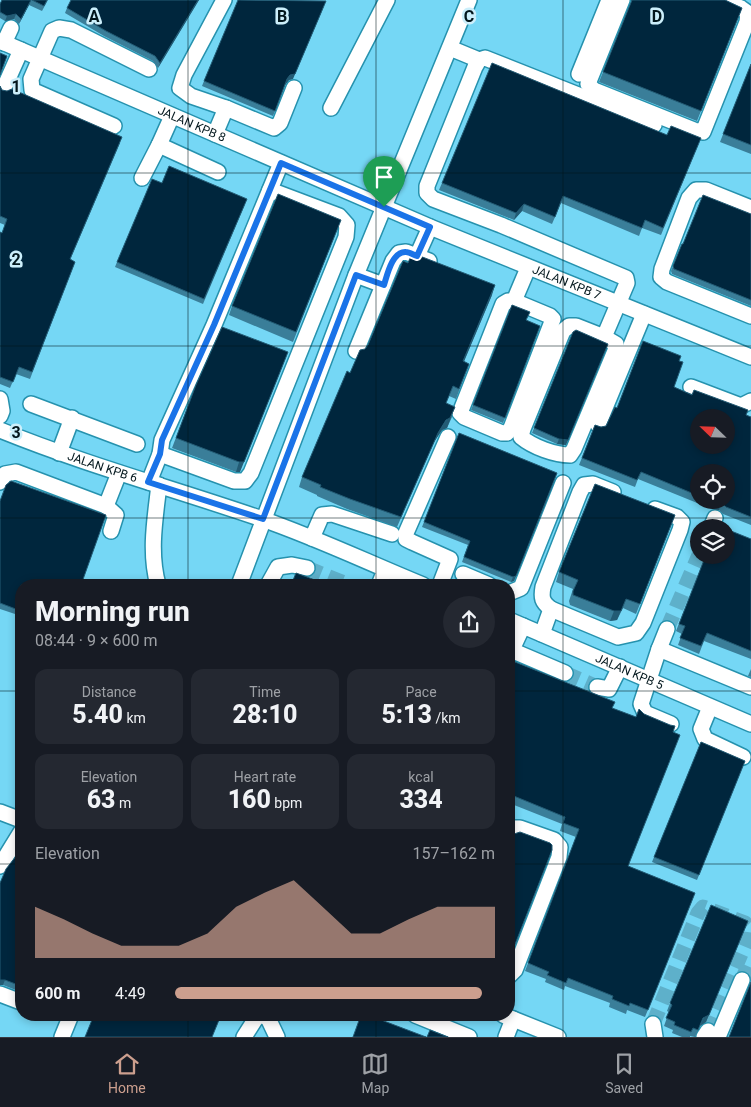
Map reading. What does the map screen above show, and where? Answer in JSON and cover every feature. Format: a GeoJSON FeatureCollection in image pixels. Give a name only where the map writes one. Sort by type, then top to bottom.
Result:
{"type":"FeatureCollection","features":[{"type":"Feature","properties":{"kind":"street"},"geometry":{"type":"LineString","coordinates":[[224,0],[184,75],[180,88],[191,96],[274,128],[280,123],[294,88]]}},
{"type":"Feature","properties":{"kind":"street"},"geometry":{"type":"LineString","coordinates":[[330,108],[387,0]]}},
{"type":"Feature","properties":{"kind":"street"},"geometry":{"type":"LineString","coordinates":[[241,579],[356,275],[470,0]]}},
{"type":"Feature","properties":{"kind":"street"},"geometry":{"type":"LineString","coordinates":[[579,74],[609,0]]}},
{"type":"Feature","properties":{"kind":"street"},"geometry":{"type":"LineString","coordinates":[[622,0],[588,84],[594,90],[703,132],[747,22],[748,13],[722,0]]}},
{"type":"Feature","properties":{"kind":"street"},"geometry":{"type":"LineString","coordinates":[[2,42],[10,28]]}},
{"type":"Feature","properties":{"kind":"street"},"geometry":{"type":"LineString","coordinates":[[114,126],[32,90],[31,79],[52,31],[59,28],[71,30],[150,69]]}},
{"type":"Feature","properties":{"kind":"street","name":"JALAN KPB 8"},"geometry":{"type":"LineString","coordinates":[[2,42],[384,207]]}},
{"type":"Feature","properties":{"kind":"street"},"geometry":{"type":"LineString","coordinates":[[450,48],[479,60],[485,58],[654,125]]}},
{"type":"Feature","properties":{"kind":"street"},"geometry":{"type":"LineString","coordinates":[[4,88],[21,50]]}},
{"type":"Feature","properties":{"kind":"street"},"geometry":{"type":"LineString","coordinates":[[479,60],[427,186],[427,194],[434,199],[626,278],[627,284],[604,337]]}},
{"type":"Feature","properties":{"kind":"street"},"geometry":{"type":"LineString","coordinates":[[215,134],[226,108]]}},
{"type":"Feature","properties":{"kind":"street"},"geometry":{"type":"LineString","coordinates":[[142,178],[172,116]]}},
{"type":"Feature","properties":{"kind":"street"},"geometry":{"type":"LineString","coordinates":[[159,146],[218,172]]}},
{"type":"Feature","properties":{"kind":"street"},"geometry":{"type":"LineString","coordinates":[[156,579],[152,535],[154,484],[162,440],[218,327],[281,163]]}},
{"type":"Feature","properties":{"kind":"street"},"geometry":{"type":"LineString","coordinates":[[160,454],[234,481],[245,481],[251,473],[292,356],[346,238],[347,225],[339,216],[270,190]]}},
{"type":"Feature","properties":{"kind":"street"},"geometry":{"type":"LineString","coordinates":[[751,208],[706,190],[696,190],[690,198],[662,269],[661,277],[667,282],[751,316]]}},
{"type":"Feature","properties":{"kind":"street","name":"JALAN KPB 7"},"geometry":{"type":"LineString","coordinates":[[384,207],[528,268],[751,357]]}},
{"type":"Feature","properties":{"kind":"street"},"geometry":{"type":"LineString","coordinates":[[417,256],[430,227]]}},
{"type":"Feature","properties":{"kind":"street"},"geometry":{"type":"LineString","coordinates":[[356,350],[393,261],[399,254],[406,252],[441,266]]}},
{"type":"Feature","properties":{"kind":"street"},"geometry":{"type":"LineString","coordinates":[[514,301],[528,268]]}},
{"type":"Feature","properties":{"kind":"street"},"geometry":{"type":"LineString","coordinates":[[356,275],[384,285]]}},
{"type":"Feature","properties":{"kind":"street"},"geometry":{"type":"LineString","coordinates":[[508,301],[514,301],[550,316],[553,320],[511,428],[507,433],[502,433],[464,417],[460,413],[503,304],[508,301]]}},
{"type":"Feature","properties":{"kind":"street"},"geometry":{"type":"LineString","coordinates":[[598,425],[644,314]]}},
{"type":"Feature","properties":{"kind":"street"},"geometry":{"type":"LineString","coordinates":[[569,326],[576,326],[604,337],[616,344],[615,350],[570,456],[562,455],[527,442],[521,437],[523,430],[563,331],[569,326]]}},
{"type":"Feature","properties":{"kind":"street"},"geometry":{"type":"LineString","coordinates":[[691,387],[741,406],[751,401]]}},
{"type":"Feature","properties":{"kind":"street"},"geometry":{"type":"LineString","coordinates":[[0,399],[2,411],[0,416]]}},
{"type":"Feature","properties":{"kind":"street"},"geometry":{"type":"LineString","coordinates":[[31,404],[137,444]]}},
{"type":"Feature","properties":{"kind":"street"},"geometry":{"type":"LineString","coordinates":[[59,453],[72,418]]}},
{"type":"Feature","properties":{"kind":"street","name":"JALAN KPB 6"},"geometry":{"type":"LineString","coordinates":[[0,430],[59,453],[263,519]]}},
{"type":"Feature","properties":{"kind":"street"},"geometry":{"type":"LineString","coordinates":[[442,579],[450,559],[406,539],[406,533],[448,437]]}},
{"type":"Feature","properties":{"kind":"street"},"geometry":{"type":"LineString","coordinates":[[0,482],[5,474],[16,472],[106,506],[116,515],[111,531]]}},
{"type":"Feature","properties":{"kind":"street"},"geometry":{"type":"LineString","coordinates":[[106,506],[119,473]]}},
{"type":"Feature","properties":{"kind":"street"},"geometry":{"type":"LineString","coordinates":[[515,590],[521,588],[563,483]]}},
{"type":"Feature","properties":{"kind":"street"},"geometry":{"type":"LineString","coordinates":[[627,497],[593,484],[584,485],[543,587],[541,597],[544,604],[551,609],[618,637],[636,634],[643,623],[682,522],[677,517],[644,504]]}},
{"type":"Feature","properties":{"kind":"street"},"geometry":{"type":"LineString","coordinates":[[312,538],[322,515],[332,514],[392,534]]}},
{"type":"Feature","properties":{"kind":"street"},"geometry":{"type":"LineString","coordinates":[[263,519],[408,579]]}},
{"type":"Feature","properties":{"kind":"street"},"geometry":{"type":"LineString","coordinates":[[271,579],[278,567],[292,565],[307,568]]}},
{"type":"Feature","properties":{"kind":"street"},"geometry":{"type":"LineString","coordinates":[[381,579],[385,570]]}},
{"type":"Feature","properties":{"kind":"street"},"geometry":{"type":"LineString","coordinates":[[463,574],[474,579]]}},
{"type":"Feature","properties":{"kind":"street"},"geometry":{"type":"LineString","coordinates":[[542,634],[551,609]]}},
{"type":"Feature","properties":{"kind":"street","name":"JALAN KPB 5"},"geometry":{"type":"LineString","coordinates":[[516,623],[751,724]]}},
{"type":"Feature","properties":{"kind":"street"},"geometry":{"type":"LineString","coordinates":[[667,629],[658,649],[640,704],[645,713],[671,724]]}},
{"type":"Feature","properties":{"kind":"street"},"geometry":{"type":"LineString","coordinates":[[597,687],[610,689],[618,637]]}},
{"type":"Feature","properties":{"kind":"street"},"geometry":{"type":"LineString","coordinates":[[658,649],[751,688]]}},
{"type":"Feature","properties":{"kind":"street"},"geometry":{"type":"LineString","coordinates":[[515,655],[565,673]]}},
{"type":"Feature","properties":{"kind":"street"},"geometry":{"type":"LineString","coordinates":[[710,707],[701,729],[705,740],[743,757]]}},
{"type":"Feature","properties":{"kind":"street"},"geometry":{"type":"LineString","coordinates":[[1,816],[15,819]]}},
{"type":"Feature","properties":{"kind":"street"},"geometry":{"type":"LineString","coordinates":[[515,828],[554,840],[560,848],[559,857],[515,971]]}},
{"type":"Feature","properties":{"kind":"street"},"geometry":{"type":"LineString","coordinates":[[0,866],[15,842]]}},
{"type":"Feature","properties":{"kind":"street"},"geometry":{"type":"LineString","coordinates":[[710,1035],[742,980]]}},
{"type":"Feature","properties":{"kind":"street"},"geometry":{"type":"LineString","coordinates":[[0,994],[15,1000]]}},
{"type":"Feature","properties":{"kind":"street"},"geometry":{"type":"LineString","coordinates":[[515,1020],[552,1036]]}},
{"type":"Feature","properties":{"kind":"street"},"geometry":{"type":"LineString","coordinates":[[62,1037],[69,1021]]}},
{"type":"Feature","properties":{"kind":"street"},"geometry":{"type":"LineString","coordinates":[[244,1037],[255,1021]]}},
{"type":"Feature","properties":{"kind":"street"},"geometry":{"type":"LineString","coordinates":[[269,1021],[277,1037]]}},
{"type":"Feature","properties":{"kind":"street"},"geometry":{"type":"LineString","coordinates":[[430,1021],[469,1037]]}},
{"type":"Feature","properties":{"kind":"street"},"geometry":{"type":"LineString","coordinates":[[506,1037],[508,1021]]}},
{"type":"Feature","properties":{"kind":"building"},"geometry":{"type":"Polygon","coordinates":[[[2,0],[31,0],[21,19],[16,14],[7,16],[0,12],[2,0]]]}},
{"type":"Feature","properties":{"kind":"building"},"geometry":{"type":"Polygon","coordinates":[[[32,0],[47,0],[44,6],[32,0]]]}},
{"type":"Feature","properties":{"kind":"building"},"geometry":{"type":"Polygon","coordinates":[[[71,0],[198,0],[160,63],[155,56],[106,31],[67,8],[71,0]]]}},
{"type":"Feature","properties":{"kind":"building"},"geometry":{"type":"Polygon","coordinates":[[[238,0],[326,1],[295,74],[290,75],[287,79],[275,111],[204,81],[238,0]]]}},
{"type":"Feature","properties":{"kind":"building"},"geometry":{"type":"Polygon","coordinates":[[[632,0],[725,0],[742,8],[701,111],[603,72],[632,0]]]}},
{"type":"Feature","properties":{"kind":"building"},"geometry":{"type":"Polygon","coordinates":[[[0,53],[7,56],[0,75],[0,53]]]}},
{"type":"Feature","properties":{"kind":"building"},"geometry":{"type":"Polygon","coordinates":[[[492,63],[667,135],[671,126],[701,138],[663,228],[645,220],[642,228],[563,196],[555,217],[524,204],[516,213],[442,183],[492,63]]]}},
{"type":"Feature","properties":{"kind":"building"},"geometry":{"type":"Polygon","coordinates":[[[751,64],[751,145],[723,134],[751,64]]]}},
{"type":"Feature","properties":{"kind":"building"},"geometry":{"type":"Polygon","coordinates":[[[0,86],[2,90],[12,89],[122,137],[70,259],[75,262],[32,372],[19,367],[13,382],[0,377],[0,232],[2,233],[7,219],[0,216],[0,86]]]}},
{"type":"Feature","properties":{"kind":"building"},"geometry":{"type":"Polygon","coordinates":[[[169,166],[247,199],[204,299],[117,262],[152,179],[162,183],[169,166]]]}},
{"type":"Feature","properties":{"kind":"building"},"geometry":{"type":"Polygon","coordinates":[[[278,194],[341,220],[296,332],[232,306],[278,194]]]}},
{"type":"Feature","properties":{"kind":"building"},"geometry":{"type":"Polygon","coordinates":[[[703,195],[751,214],[751,300],[674,269],[673,266],[703,195]]]}},
{"type":"Feature","properties":{"kind":"building"},"geometry":{"type":"Polygon","coordinates":[[[412,253],[495,285],[463,361],[469,364],[459,389],[453,386],[446,403],[455,407],[450,418],[446,420],[438,433],[401,517],[320,487],[321,485],[302,477],[347,371],[350,373],[360,350],[365,349],[368,345],[403,261],[408,263],[412,253]]]}},
{"type":"Feature","properties":{"kind":"building"},"geometry":{"type":"Polygon","coordinates":[[[512,305],[530,312],[526,320],[540,326],[505,418],[473,405],[512,305]]]}},
{"type":"Feature","properties":{"kind":"building"},"geometry":{"type":"Polygon","coordinates":[[[222,327],[288,352],[244,462],[239,462],[176,438],[196,385],[222,327]]]}},
{"type":"Feature","properties":{"kind":"building"},"geometry":{"type":"Polygon","coordinates":[[[576,330],[608,344],[568,440],[559,439],[534,428],[573,332],[576,330]]]}},
{"type":"Feature","properties":{"kind":"building"},"geometry":{"type":"Polygon","coordinates":[[[643,341],[681,356],[679,361],[683,362],[674,387],[692,395],[694,390],[748,410],[746,415],[751,417],[751,517],[731,509],[735,509],[735,464],[690,464],[690,492],[641,472],[637,480],[582,458],[595,425],[606,426],[615,407],[617,408],[643,341]]]}},
{"type":"Feature","properties":{"kind":"building"},"geometry":{"type":"Polygon","coordinates":[[[459,433],[557,473],[516,576],[513,577],[464,557],[470,541],[424,522],[459,433]]]}},
{"type":"Feature","properties":{"kind":"building"},"geometry":{"type":"Polygon","coordinates":[[[11,481],[106,515],[83,579],[15,579],[15,609],[0,603],[0,501],[6,485],[11,481]]]}},
{"type":"Feature","properties":{"kind":"building"},"geometry":{"type":"Polygon","coordinates":[[[595,484],[675,515],[640,604],[626,599],[621,611],[614,611],[573,595],[578,580],[559,572],[595,484]]]}},
{"type":"Feature","properties":{"kind":"building"},"geometry":{"type":"Polygon","coordinates":[[[735,533],[751,539],[751,651],[707,633],[701,646],[680,638],[685,626],[679,624],[702,564],[735,564],[735,533]]]}},
{"type":"Feature","properties":{"kind":"building"},"geometry":{"type":"Polygon","coordinates":[[[296,573],[312,579],[294,579],[296,573]]]}},
{"type":"Feature","properties":{"kind":"building"},"geometry":{"type":"Polygon","coordinates":[[[515,662],[615,702],[612,708],[636,717],[639,709],[644,714],[675,726],[673,732],[680,735],[628,866],[695,893],[648,1010],[630,1003],[629,1006],[612,999],[613,996],[568,978],[566,983],[547,975],[549,972],[528,963],[579,829],[563,823],[565,817],[515,796],[515,662]]]}},
{"type":"Feature","properties":{"kind":"building"},"geometry":{"type":"Polygon","coordinates":[[[701,742],[745,761],[699,875],[654,857],[701,742]]]}},
{"type":"Feature","properties":{"kind":"building"},"geometry":{"type":"Polygon","coordinates":[[[520,832],[550,843],[552,850],[515,944],[515,834],[520,832]]]}},
{"type":"Feature","properties":{"kind":"building"},"geometry":{"type":"Polygon","coordinates":[[[15,858],[15,984],[0,980],[0,883],[6,869],[15,858]]]}},
{"type":"Feature","properties":{"kind":"building"},"geometry":{"type":"Polygon","coordinates":[[[711,905],[748,921],[709,1015],[703,1018],[698,1030],[693,1028],[691,1032],[674,1025],[675,1022],[666,1018],[672,1005],[670,1003],[711,905]]]}},
{"type":"Feature","properties":{"kind":"building"},"geometry":{"type":"Polygon","coordinates":[[[751,982],[751,1037],[729,1037],[751,982]]]}},
{"type":"Feature","properties":{"kind":"building"},"geometry":{"type":"Polygon","coordinates":[[[92,1021],[219,1021],[212,1037],[85,1037],[92,1021]]]}},
{"type":"Feature","properties":{"kind":"building"},"geometry":{"type":"Polygon","coordinates":[[[359,1021],[384,1021],[426,1037],[353,1037],[359,1021]]]}},
{"type":"Feature","properties":{"kind":"building"},"geometry":{"type":"Polygon","coordinates":[[[430,1030],[448,1037],[427,1037],[430,1030]]]}},
{"type":"Feature","properties":{"kind":"tunnel"},"geometry":{"type":"LineString","coordinates":[[667,629],[695,564]]}},
{"type":"Feature","properties":{"kind":"tunnel"},"geometry":{"type":"LineString","coordinates":[[307,568],[334,579]]}},
{"type":"Feature","properties":{"kind":"tunnel"},"geometry":{"type":"LineString","coordinates":[[565,673],[597,687]]}},
{"type":"Feature","properties":{"kind":"tunnel"},"geometry":{"type":"LineString","coordinates":[[653,1024],[698,913],[703,907],[745,923],[750,928],[749,935],[708,1031]]}},
{"type":"Feature","properties":{"kind":"tunnel"},"geometry":{"type":"LineString","coordinates":[[742,980],[751,959]]}},
{"type":"Feature","properties":{"kind":"route"},"geometry":{"type":"LineString","coordinates":[[281,163],[384,207],[430,227],[417,256],[406,252],[399,254],[393,261],[384,285],[356,275],[263,519],[148,482],[160,454],[162,440],[214,325],[281,163]]}}]}
